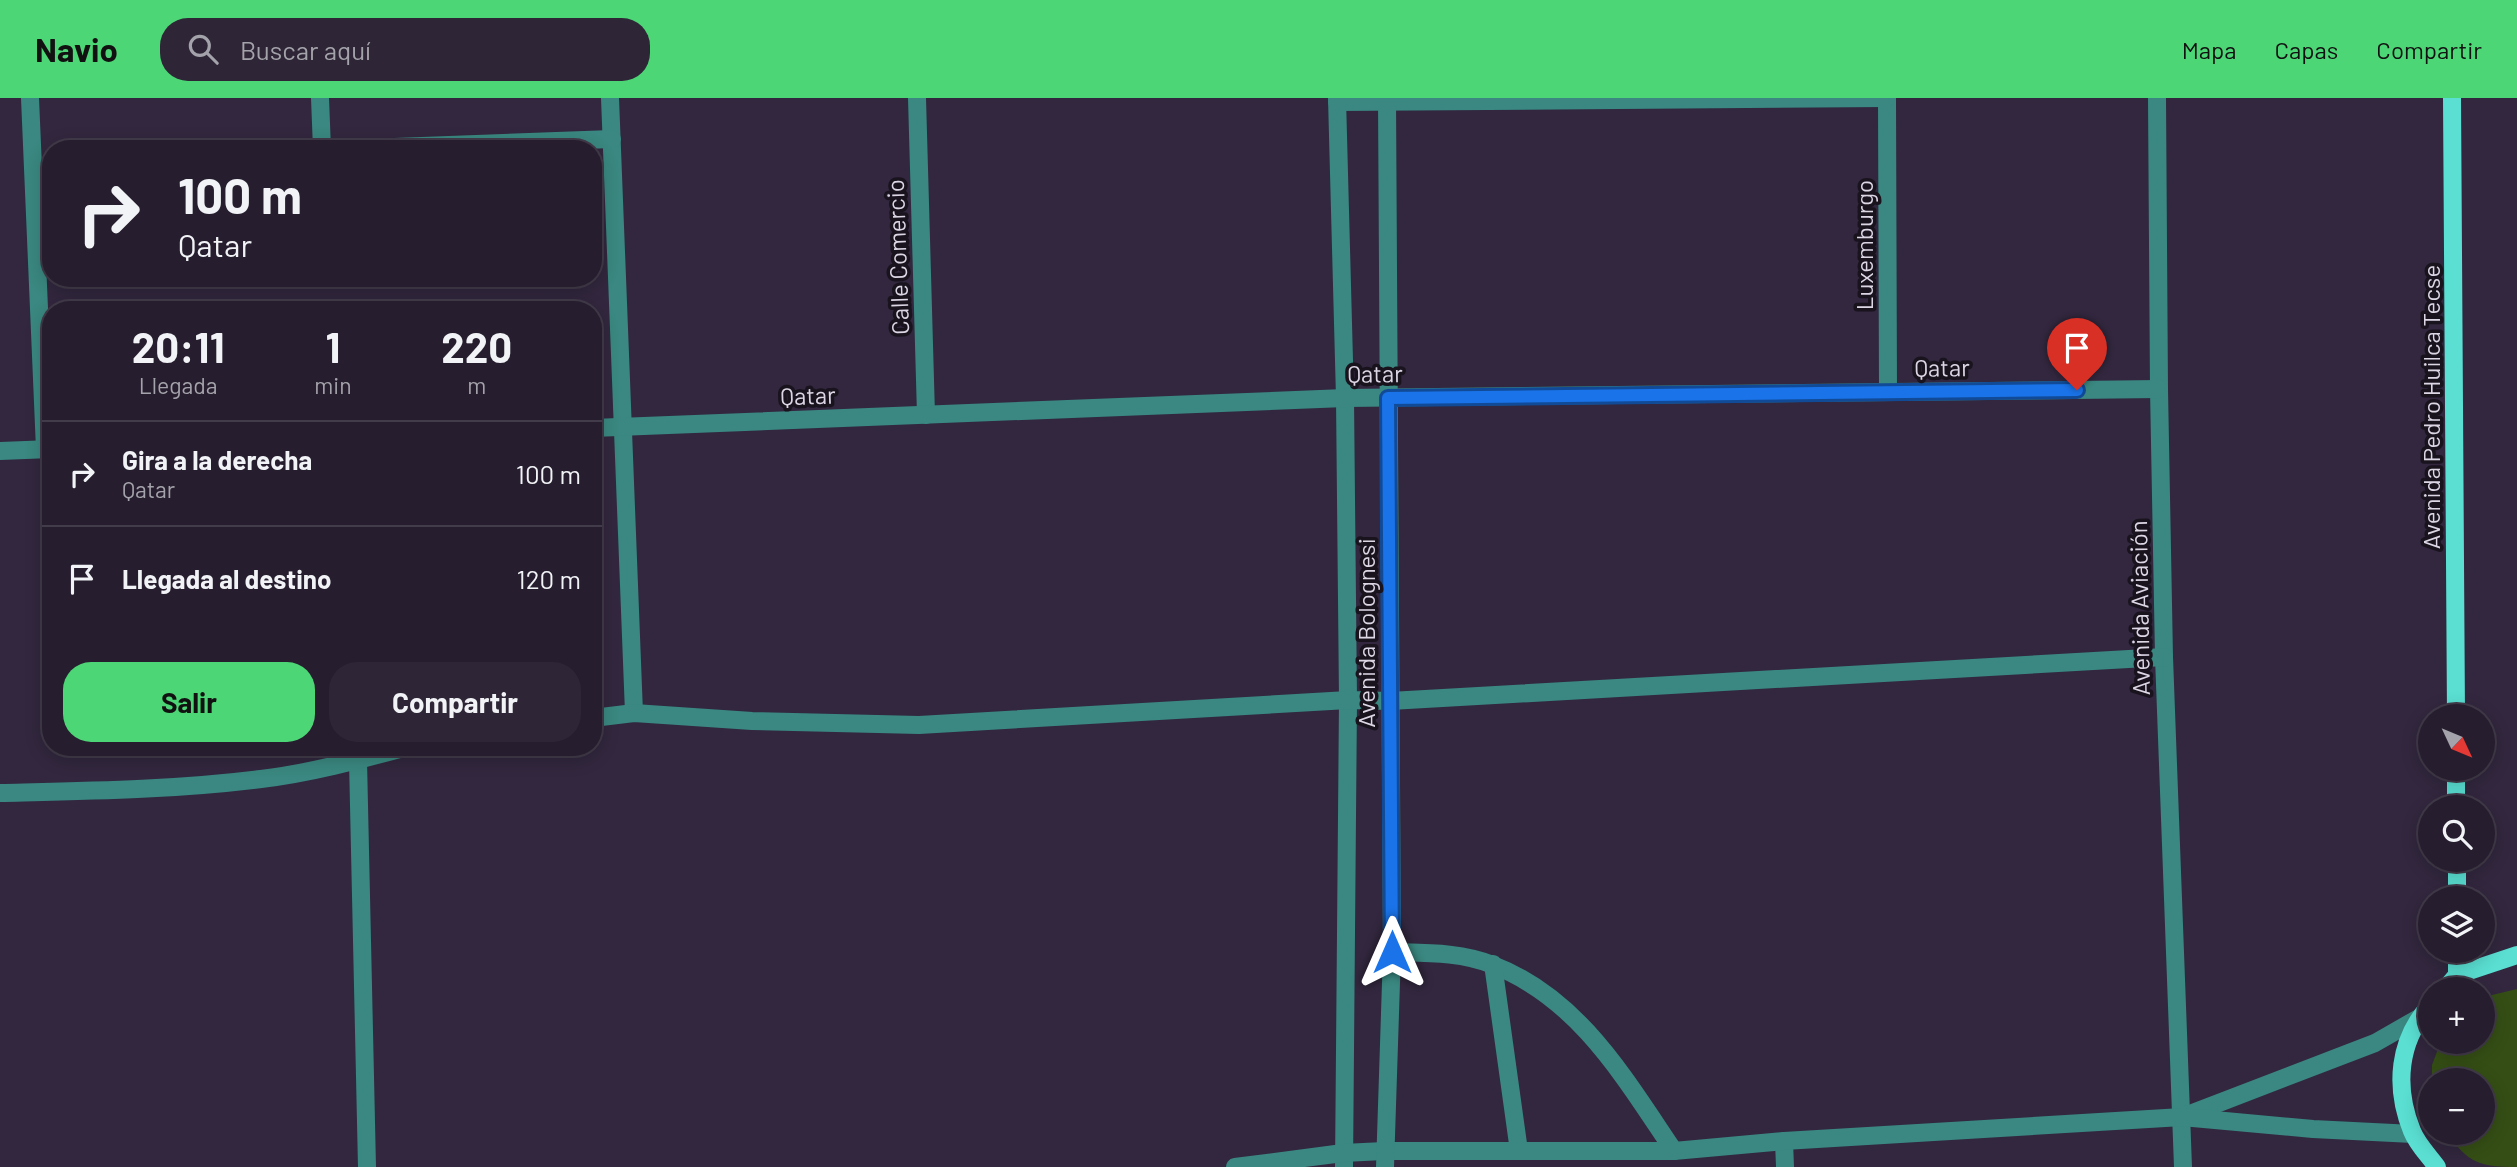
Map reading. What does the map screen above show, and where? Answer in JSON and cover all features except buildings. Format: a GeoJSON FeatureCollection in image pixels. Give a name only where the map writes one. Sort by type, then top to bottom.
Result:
{"type":"FeatureCollection","features":[{"type":"Feature","properties":{"kind":"main road","name":"Avenida Pedro Huilca Tecse"},"geometry":{"type":"LineString","coordinates":[[2452,98],[2456,704]]}},
{"type":"Feature","properties":{"kind":"main road"},"geometry":{"type":"LineString","coordinates":[[2458,963],[2458,975],[2517,955]]}},
{"type":"Feature","properties":{"kind":"main road"},"geometry":{"type":"LineString","coordinates":[[2417,1019],[2402,1059],[2401,1094],[2413,1134],[2437,1167]]}},
{"type":"Feature","properties":{"kind":"street"},"geometry":{"type":"LineString","coordinates":[[30,98],[42,160]]}},
{"type":"Feature","properties":{"kind":"street"},"geometry":{"type":"LineString","coordinates":[[320,98],[322,140]]}},
{"type":"Feature","properties":{"kind":"street"},"geometry":{"type":"LineString","coordinates":[[610,98],[634,713]]}},
{"type":"Feature","properties":{"kind":"street","name":"Calle Comercio"},"geometry":{"type":"LineString","coordinates":[[917,98],[926,415]]}},
{"type":"Feature","properties":{"kind":"street"},"geometry":{"type":"LineString","coordinates":[[1337,100],[1887,98]]}},
{"type":"Feature","properties":{"kind":"street","name":"Luxemburgo"},"geometry":{"type":"LineString","coordinates":[[1887,98],[1888,392]]}},
{"type":"Feature","properties":{"kind":"street","name":"Avenida Aviación"},"geometry":{"type":"LineString","coordinates":[[2157,98],[2164,657],[2183,1167]]}},
{"type":"Feature","properties":{"kind":"street","name":"Avenida Bolognesi"},"geometry":{"type":"LineString","coordinates":[[1337,100],[1345,398],[1348,700],[1344,1160]]}},
{"type":"Feature","properties":{"kind":"street","name":"Avenida Bolognesi"},"geometry":{"type":"LineString","coordinates":[[1384,1159],[1392,952],[1387,100]]}},
{"type":"Feature","properties":{"kind":"street"},"geometry":{"type":"LineString","coordinates":[[585,140],[612,139]]}},
{"type":"Feature","properties":{"kind":"street","name":"Qatar"},"geometry":{"type":"LineString","coordinates":[[602,428],[1345,398],[2159,389]]}},
{"type":"Feature","properties":{"kind":"street"},"geometry":{"type":"LineString","coordinates":[[0,451],[42,449]]}},
{"type":"Feature","properties":{"kind":"street"},"geometry":{"type":"LineString","coordinates":[[602,717],[634,713],[751,721],[919,725],[2164,657]]}},
{"type":"Feature","properties":{"kind":"street"},"geometry":{"type":"LineString","coordinates":[[0,793],[142,790],[263,779],[373,756]]}},
{"type":"Feature","properties":{"kind":"street"},"geometry":{"type":"LineString","coordinates":[[358,760],[368,1167]]}},
{"type":"Feature","properties":{"kind":"street"},"geometry":{"type":"LineString","coordinates":[[1392,952],[1456,955],[1493,964],[1530,984],[1579,1022],[1608,1054],[1674,1152]]}},
{"type":"Feature","properties":{"kind":"street"},"geometry":{"type":"LineString","coordinates":[[1493,964],[1519,1151]]}},
{"type":"Feature","properties":{"kind":"street"},"geometry":{"type":"LineString","coordinates":[[2182,1117],[2375,1043],[2417,1019]]}},
{"type":"Feature","properties":{"kind":"street"},"geometry":{"type":"LineString","coordinates":[[1235,1167],[1519,1151],[1674,1152],[1784,1141],[2182,1117],[2313,1129],[2413,1134]]}},
{"type":"Feature","properties":{"kind":"street"},"geometry":{"type":"LineString","coordinates":[[1784,1141],[1785,1167]]}},
{"type":"Feature","properties":{"kind":"green space"},"geometry":{"type":"Polygon","coordinates":[[[2517,989],[2517,1167],[2476,1162],[2457,1145],[2495,1145],[2495,1068],[2432,1068],[2436,1054],[2495,1054],[2495,994],[2517,989]]]}},
{"type":"Feature","properties":{"kind":"route"},"geometry":{"type":"LineString","coordinates":[[1392,952],[1388,398],[2077,390]]}}]}
